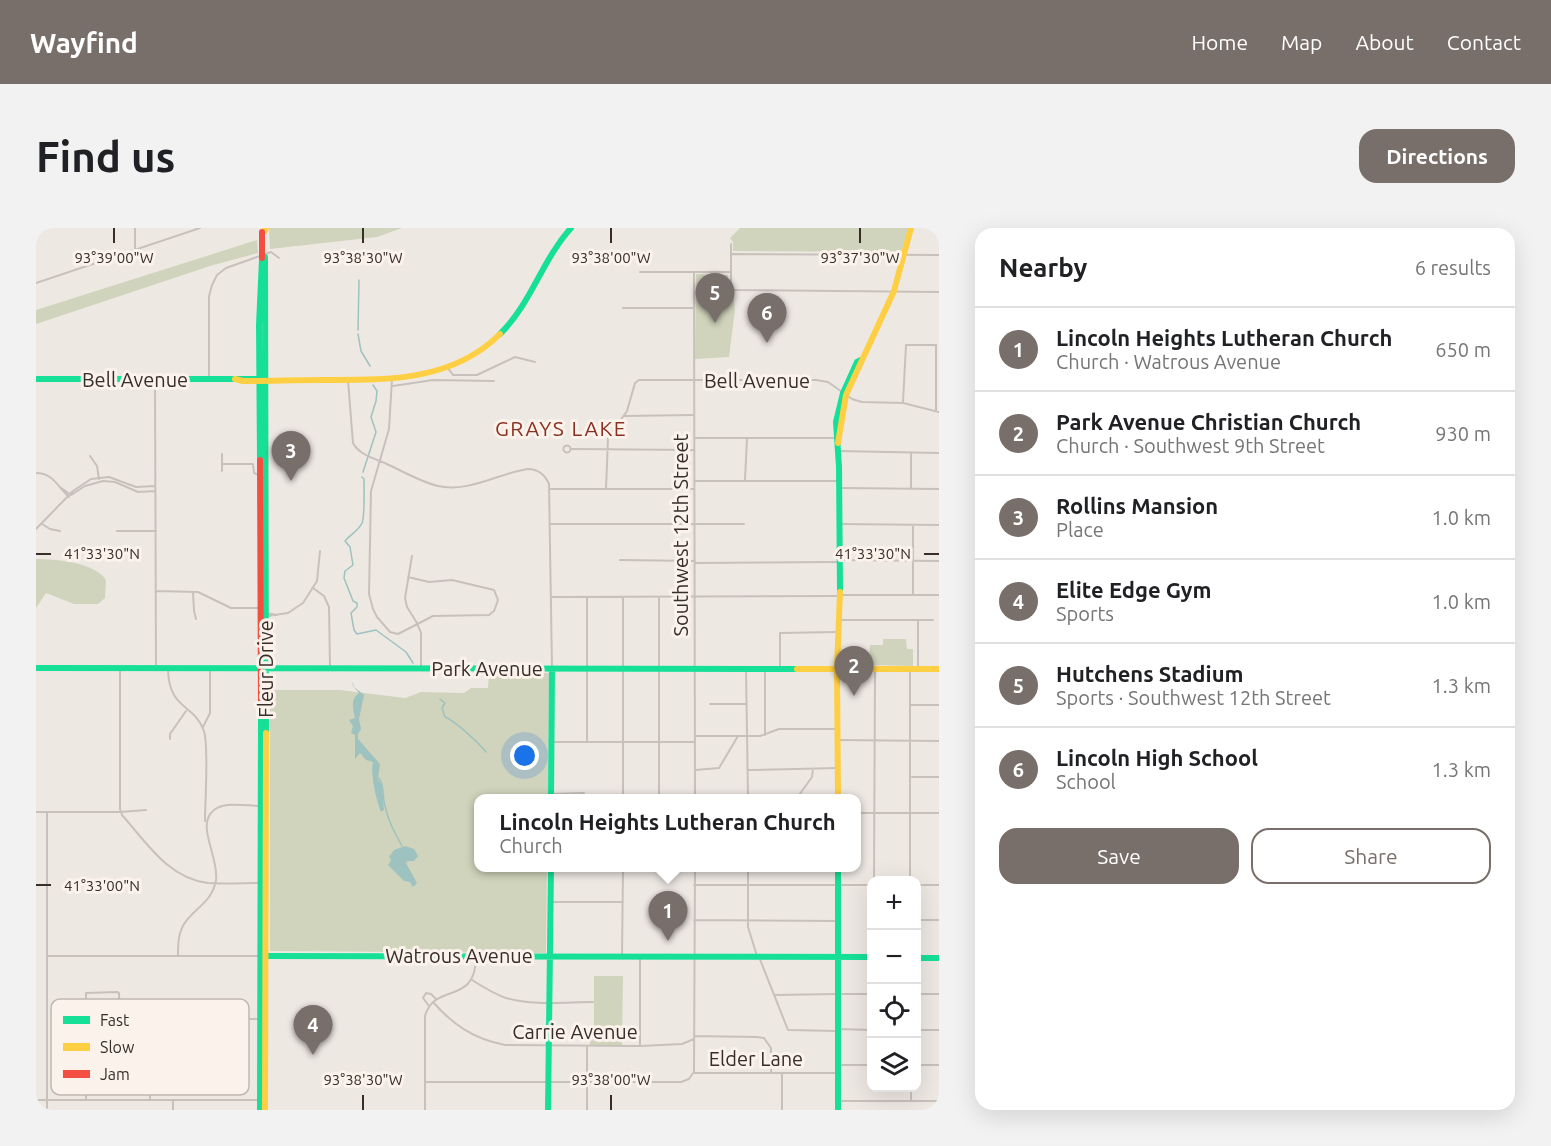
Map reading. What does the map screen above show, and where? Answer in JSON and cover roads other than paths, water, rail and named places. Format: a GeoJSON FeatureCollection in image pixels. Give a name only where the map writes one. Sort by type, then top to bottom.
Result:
{"type":"FeatureCollection","features":[{"type":"Feature","properties":{"kind":"main road"},"geometry":{"type":"LineString","coordinates":[[392,382],[448,368],[486,348],[506,329],[522,306],[553,249],[572,228]]}},
{"type":"Feature","properties":{"kind":"main road"},"geometry":{"type":"LineString","coordinates":[[838,794],[837,668],[840,620],[837,412],[857,362],[861,360],[894,291],[911,228]]}},
{"type":"Feature","properties":{"kind":"main road","name":"Fleur Drive"},"geometry":{"type":"LineString","coordinates":[[264,230],[262,380],[263,1100],[265,1110]]}},
{"type":"Feature","properties":{"kind":"main road","name":"Fleur Drive"},"geometry":{"type":"LineString","coordinates":[[262,380],[259,358],[264,258]]}},
{"type":"Feature","properties":{"kind":"main road"},"geometry":{"type":"LineString","coordinates":[[252,378],[257,372],[259,358]]}},
{"type":"Feature","properties":{"kind":"main road","name":"Bell Avenue"},"geometry":{"type":"LineString","coordinates":[[36,379],[209,380],[252,378],[262,380]]}},
{"type":"Feature","properties":{"kind":"main road","name":"Bell Avenue"},"geometry":{"type":"LineString","coordinates":[[235,379],[392,382]]}},
{"type":"Feature","properties":{"kind":"main road","name":"Park Avenue"},"geometry":{"type":"LineString","coordinates":[[36,668],[939,669]]}},
{"type":"Feature","properties":{"kind":"main road"},"geometry":{"type":"LineString","coordinates":[[551,794],[552,669]]}},
{"type":"Feature","properties":{"kind":"main road"},"geometry":{"type":"LineString","coordinates":[[548,1110],[551,872]]}},
{"type":"Feature","properties":{"kind":"main road"},"geometry":{"type":"LineString","coordinates":[[838,872],[838,1110]]}},
{"type":"Feature","properties":{"kind":"main road","name":"Watrous Avenue"},"geometry":{"type":"LineString","coordinates":[[264,956],[867,957]]}},
{"type":"Feature","properties":{"kind":"main road"},"geometry":{"type":"LineString","coordinates":[[921,958],[939,958]]}},
{"type":"Feature","properties":{"kind":"main road","name":"Fleur Drive"},"geometry":{"type":"LineString","coordinates":[[260,1110],[263,1100]]}},
{"type":"Feature","properties":{"kind":"street"},"geometry":{"type":"LineString","coordinates":[[135,228],[135,250]]}},
{"type":"Feature","properties":{"kind":"street"},"geometry":{"type":"LineString","coordinates":[[36,283],[200,228]]}},
{"type":"Feature","properties":{"kind":"street"},"geometry":{"type":"LineString","coordinates":[[731,244],[731,290],[939,291]]}},
{"type":"Feature","properties":{"kind":"street"},"geometry":{"type":"LineString","coordinates":[[209,380],[209,296],[215,278],[226,267],[258,255],[271,252],[279,258]]}},
{"type":"Feature","properties":{"kind":"street"},"geometry":{"type":"LineString","coordinates":[[731,254],[939,255]]}},
{"type":"Feature","properties":{"kind":"street"},"geometry":{"type":"LineString","coordinates":[[640,272],[731,272]]}},
{"type":"Feature","properties":{"kind":"street","name":"Southwest 12th Street"},"geometry":{"type":"LineString","coordinates":[[694,272],[695,794]]}},
{"type":"Feature","properties":{"kind":"street"},"geometry":{"type":"LineString","coordinates":[[622,309],[694,308]]}},
{"type":"Feature","properties":{"kind":"street"},"geometry":{"type":"LineString","coordinates":[[903,403],[906,345],[936,345],[938,412]]}},
{"type":"Feature","properties":{"kind":"street"},"geometry":{"type":"LineString","coordinates":[[448,368],[453,375],[477,375],[514,357],[535,362]]}},
{"type":"Feature","properties":{"kind":"street"},"geometry":{"type":"LineString","coordinates":[[155,380],[156,668]]}},
{"type":"Feature","properties":{"kind":"street"},"geometry":{"type":"LineString","coordinates":[[348,380],[353,443],[357,449],[368,455],[426,482],[443,487],[460,487],[528,469],[538,471],[547,480],[552,669]]}},
{"type":"Feature","properties":{"kind":"street","name":"Bell Avenue"},"geometry":{"type":"LineString","coordinates":[[624,416],[631,401],[635,383],[639,380],[816,380],[828,382],[844,394],[862,402],[903,403],[938,412]]}},
{"type":"Feature","properties":{"kind":"street","name":"Bell Avenue"},"geometry":{"type":"LineString","coordinates":[[392,382],[494,381]]}},
{"type":"Feature","properties":{"kind":"street"},"geometry":{"type":"LineString","coordinates":[[392,382],[389,429],[371,495],[369,594],[371,604],[377,617],[392,633],[400,633],[432,616],[485,616],[494,611],[498,598],[492,589],[452,580],[429,582],[408,577]]}},
{"type":"Feature","properties":{"kind":"street"},"geometry":{"type":"LineString","coordinates":[[606,489],[606,451],[609,435],[624,416],[693,415]]}},
{"type":"Feature","properties":{"kind":"street"},"geometry":{"type":"LineString","coordinates":[[694,438],[747,438],[838,443],[911,453],[939,453]]}},
{"type":"Feature","properties":{"kind":"street"},"geometry":{"type":"LineString","coordinates":[[745,481],[747,438]]}},
{"type":"Feature","properties":{"kind":"street"},"geometry":{"type":"LineString","coordinates":[[572,449],[694,450]]}},
{"type":"Feature","properties":{"kind":"street"},"geometry":{"type":"LineString","coordinates":[[911,453],[911,489]]}},
{"type":"Feature","properties":{"kind":"street"},"geometry":{"type":"LineString","coordinates":[[222,454],[222,471]]}},
{"type":"Feature","properties":{"kind":"street"},"geometry":{"type":"LineString","coordinates":[[90,456],[97,466],[100,479]]}},
{"type":"Feature","properties":{"kind":"street"},"geometry":{"type":"LineString","coordinates":[[222,464],[253,464],[254,473],[263,475]]}},
{"type":"Feature","properties":{"kind":"street"},"geometry":{"type":"LineString","coordinates":[[36,473],[48,475],[70,496]]}},
{"type":"Feature","properties":{"kind":"street"},"geometry":{"type":"LineString","coordinates":[[36,529],[70,496],[100,479],[127,486],[155,486]]}},
{"type":"Feature","properties":{"kind":"street"},"geometry":{"type":"LineString","coordinates":[[694,482],[745,481],[939,489]]}},
{"type":"Feature","properties":{"kind":"street"},"geometry":{"type":"LineString","coordinates":[[127,486],[138,492],[155,491]]}},
{"type":"Feature","properties":{"kind":"street"},"geometry":{"type":"LineString","coordinates":[[549,489],[694,489]]}},
{"type":"Feature","properties":{"kind":"street"},"geometry":{"type":"LineString","coordinates":[[42,524],[60,531]]}},
{"type":"Feature","properties":{"kind":"street"},"geometry":{"type":"LineString","coordinates":[[549,524],[744,524]]}},
{"type":"Feature","properties":{"kind":"street"},"geometry":{"type":"LineString","coordinates":[[839,524],[939,525]]}},
{"type":"Feature","properties":{"kind":"street"},"geometry":{"type":"LineString","coordinates":[[913,525],[913,595]]}},
{"type":"Feature","properties":{"kind":"street"},"geometry":{"type":"LineString","coordinates":[[117,531],[156,531]]}},
{"type":"Feature","properties":{"kind":"street"},"geometry":{"type":"LineString","coordinates":[[156,591],[193,592],[205,594],[231,608],[277,615],[288,613],[298,608],[313,588],[319,575],[320,550]]}},
{"type":"Feature","properties":{"kind":"street"},"geometry":{"type":"LineString","coordinates":[[412,556],[405,594],[409,613],[421,633],[421,669]]}},
{"type":"Feature","properties":{"kind":"street"},"geometry":{"type":"LineString","coordinates":[[620,560],[939,561]]}},
{"type":"Feature","properties":{"kind":"street"},"geometry":{"type":"LineString","coordinates":[[313,588],[324,596],[329,607],[330,669]]}},
{"type":"Feature","properties":{"kind":"street"},"geometry":{"type":"LineString","coordinates":[[193,592],[196,619]]}},
{"type":"Feature","properties":{"kind":"street"},"geometry":{"type":"LineString","coordinates":[[551,597],[939,595]]}},
{"type":"Feature","properties":{"kind":"street"},"geometry":{"type":"LineString","coordinates":[[587,597],[587,741]]}},
{"type":"Feature","properties":{"kind":"street"},"geometry":{"type":"LineString","coordinates":[[623,597],[623,794]]}},
{"type":"Feature","properties":{"kind":"street"},"geometry":{"type":"LineString","coordinates":[[659,597],[659,794]]}},
{"type":"Feature","properties":{"kind":"street"},"geometry":{"type":"LineString","coordinates":[[840,620],[933,620]]}},
{"type":"Feature","properties":{"kind":"street"},"geometry":{"type":"LineString","coordinates":[[910,876],[910,705],[918,620]]}},
{"type":"Feature","properties":{"kind":"street"},"geometry":{"type":"LineString","coordinates":[[780,669],[780,634],[839,632]]}},
{"type":"Feature","properties":{"kind":"street"},"geometry":{"type":"LineString","coordinates":[[120,668],[120,812],[161,859],[173,869],[194,880],[215,883],[264,883]]}},
{"type":"Feature","properties":{"kind":"street"},"geometry":{"type":"LineString","coordinates":[[168,669],[171,691],[176,700],[196,719],[206,738],[205,824],[216,864],[215,883],[205,903],[182,927],[178,956]]}},
{"type":"Feature","properties":{"kind":"street"},"geometry":{"type":"LineString","coordinates":[[202,728],[208,719],[210,710],[210,669]]}},
{"type":"Feature","properties":{"kind":"street"},"geometry":{"type":"LineString","coordinates":[[746,669],[748,794]]}},
{"type":"Feature","properties":{"kind":"street"},"geometry":{"type":"LineString","coordinates":[[765,669],[765,735]]}},
{"type":"Feature","properties":{"kind":"street"},"geometry":{"type":"LineString","coordinates":[[874,876],[875,669]]}},
{"type":"Feature","properties":{"kind":"street"},"geometry":{"type":"LineString","coordinates":[[710,704],[746,704]]}},
{"type":"Feature","properties":{"kind":"street"},"geometry":{"type":"LineString","coordinates":[[910,705],[939,705]]}},
{"type":"Feature","properties":{"kind":"street"},"geometry":{"type":"LineString","coordinates":[[170,739],[170,734],[186,711]]}},
{"type":"Feature","properties":{"kind":"street"},"geometry":{"type":"LineString","coordinates":[[695,736],[765,735],[779,729],[838,729]]}},
{"type":"Feature","properties":{"kind":"street"},"geometry":{"type":"LineString","coordinates":[[695,770],[719,768],[738,736]]}},
{"type":"Feature","properties":{"kind":"street"},"geometry":{"type":"LineString","coordinates":[[838,740],[939,741]]}},
{"type":"Feature","properties":{"kind":"street"},"geometry":{"type":"LineString","coordinates":[[551,741],[695,742]]}},
{"type":"Feature","properties":{"kind":"street"},"geometry":{"type":"LineString","coordinates":[[747,770],[838,768]]}},
{"type":"Feature","properties":{"kind":"street"},"geometry":{"type":"LineString","coordinates":[[800,794],[812,777],[813,769]]}},
{"type":"Feature","properties":{"kind":"street"},"geometry":{"type":"LineString","coordinates":[[910,777],[939,777]]}},
{"type":"Feature","properties":{"kind":"street"},"geometry":{"type":"LineString","coordinates":[[573,794],[584,793]]}},
{"type":"Feature","properties":{"kind":"street"},"geometry":{"type":"LineString","coordinates":[[205,805],[210,809],[226,806],[264,808]]}},
{"type":"Feature","properties":{"kind":"street"},"geometry":{"type":"LineString","coordinates":[[205,824],[215,809]]}},
{"type":"Feature","properties":{"kind":"street"},"geometry":{"type":"LineString","coordinates":[[36,812],[146,810]]}},
{"type":"Feature","properties":{"kind":"street"},"geometry":{"type":"LineString","coordinates":[[47,812],[47,1110]]}},
{"type":"Feature","properties":{"kind":"street"},"geometry":{"type":"LineString","coordinates":[[861,813],[939,813]]}},
{"type":"Feature","properties":{"kind":"street"},"geometry":{"type":"LineString","coordinates":[[622,957],[623,872]]}},
{"type":"Feature","properties":{"kind":"street"},"geometry":{"type":"LineString","coordinates":[[693,1072],[694,872]]}},
{"type":"Feature","properties":{"kind":"street"},"geometry":{"type":"LineString","coordinates":[[748,872],[750,935],[787,1029],[790,1031],[867,1030]]}},
{"type":"Feature","properties":{"kind":"street"},"geometry":{"type":"LineString","coordinates":[[694,885],[867,885]]}},
{"type":"Feature","properties":{"kind":"street"},"geometry":{"type":"LineString","coordinates":[[921,885],[939,885]]}},
{"type":"Feature","properties":{"kind":"street"},"geometry":{"type":"LineString","coordinates":[[551,902],[622,902]]}},
{"type":"Feature","properties":{"kind":"street"},"geometry":{"type":"LineString","coordinates":[[694,920],[838,921]]}},
{"type":"Feature","properties":{"kind":"street"},"geometry":{"type":"LineString","coordinates":[[921,920],[939,920]]}},
{"type":"Feature","properties":{"kind":"street","name":"Watrous Avenue"},"geometry":{"type":"LineString","coordinates":[[47,956],[264,956]]}},
{"type":"Feature","properties":{"kind":"street"},"geometry":{"type":"LineString","coordinates":[[425,1110],[425,1016],[432,1002],[460,990],[472,980],[476,969],[476,956]]}},
{"type":"Feature","properties":{"kind":"street"},"geometry":{"type":"LineString","coordinates":[[640,957],[640,1046]]}},
{"type":"Feature","properties":{"kind":"street"},"geometry":{"type":"LineString","coordinates":[[472,980],[498,995],[514,1000],[593,1002]]}},
{"type":"Feature","properties":{"kind":"street"},"geometry":{"type":"LineString","coordinates":[[85,999],[85,994],[88,992],[117,992],[119,999]]}},
{"type":"Feature","properties":{"kind":"street"},"geometry":{"type":"LineString","coordinates":[[429,1006],[423,998],[426,993],[436,999]]}},
{"type":"Feature","properties":{"kind":"street"},"geometry":{"type":"LineString","coordinates":[[774,994],[867,994]]}},
{"type":"Feature","properties":{"kind":"street"},"geometry":{"type":"LineString","coordinates":[[921,994],[939,994]]}},
{"type":"Feature","properties":{"kind":"street","name":"Carrie Avenue"},"geometry":{"type":"LineString","coordinates":[[432,1002],[460,1028],[483,1040],[505,1045],[640,1046],[682,1044],[694,1038],[764,1038],[770,1044],[771,1073]]}},
{"type":"Feature","properties":{"kind":"street"},"geometry":{"type":"LineString","coordinates":[[249,1019],[263,1019]]}},
{"type":"Feature","properties":{"kind":"street"},"geometry":{"type":"LineString","coordinates":[[921,1030],[939,1030]]}},
{"type":"Feature","properties":{"kind":"street"},"geometry":{"type":"LineString","coordinates":[[587,1046],[587,1110]]}},
{"type":"Feature","properties":{"kind":"street"},"geometry":{"type":"LineString","coordinates":[[838,1065],[867,1065]]}},
{"type":"Feature","properties":{"kind":"street"},"geometry":{"type":"LineString","coordinates":[[921,1065],[939,1065]]}},
{"type":"Feature","properties":{"kind":"street","name":"Elder Lane"},"geometry":{"type":"LineString","coordinates":[[425,1082],[681,1082],[689,1079],[693,1072],[838,1073]]}},
{"type":"Feature","properties":{"kind":"street"},"geometry":{"type":"LineString","coordinates":[[782,1073],[782,1110]]}},
{"type":"Feature","properties":{"kind":"street"},"geometry":{"type":"LineString","coordinates":[[911,1092],[911,1101]]}},
{"type":"Feature","properties":{"kind":"street"},"geometry":{"type":"LineString","coordinates":[[86,1095],[86,1100]]}},
{"type":"Feature","properties":{"kind":"street"},"geometry":{"type":"LineString","coordinates":[[150,1095],[150,1100]]}},
{"type":"Feature","properties":{"kind":"street"},"geometry":{"type":"LineString","coordinates":[[36,1100],[263,1100]]}},
{"type":"Feature","properties":{"kind":"street"},"geometry":{"type":"LineString","coordinates":[[173,1100],[173,1110]]}},
{"type":"Feature","properties":{"kind":"street"},"geometry":{"type":"LineString","coordinates":[[838,1101],[939,1101]]}},
{"type":"Feature","properties":{"kind":"water"},"geometry":{"type":"Polygon","coordinates":[[[352,681],[354,687],[364,695],[358,739],[380,764],[378,779],[382,786],[384,810],[381,812],[374,787],[373,762],[366,760],[360,753],[355,759],[355,735],[351,733],[353,726],[349,720],[355,718],[353,702],[359,693],[353,686],[352,681]]]}},
{"type":"Feature","properties":{"kind":"water"},"geometry":{"type":"Polygon","coordinates":[[[405,846],[414,849],[418,856],[414,861],[406,863],[417,883],[413,887],[388,865],[391,860],[389,857],[394,850],[405,846]]]}},
{"type":"Feature","properties":{"kind":"waterway"},"geometry":{"type":"LineString","coordinates":[[358,330],[359,280]]}},
{"type":"Feature","properties":{"kind":"waterway"},"geometry":{"type":"LineString","coordinates":[[358,334],[361,351],[370,366]]}},
{"type":"Feature","properties":{"kind":"waterway"},"geometry":{"type":"LineString","coordinates":[[363,472],[376,432],[371,417],[377,391],[373,385]]}},
{"type":"Feature","properties":{"kind":"waterway"},"geometry":{"type":"LineString","coordinates":[[362,477],[364,479],[362,523],[345,541],[350,547],[353,565],[345,571],[344,578],[353,601],[357,603],[357,607],[351,613],[354,630],[357,634],[376,630],[406,652],[413,663]]}},
{"type":"Feature","properties":{"kind":"waterway"},"geometry":{"type":"LineString","coordinates":[[440,699],[445,703],[442,708],[445,717],[467,733],[486,752]]}},
{"type":"Feature","properties":{"kind":"waterway"},"geometry":{"type":"LineString","coordinates":[[379,778],[388,817],[402,846]]}},
{"type":"Feature","properties":{"kind":"place","name":"Hutchens Stadium"},"geometry":{"type":"Point","coordinates":[715,323]}},
{"type":"Feature","properties":{"kind":"place","name":"Lincoln High School"},"geometry":{"type":"Point","coordinates":[767,343]}},
{"type":"Feature","properties":{"kind":"place","name":"Rollins Mansion"},"geometry":{"type":"Point","coordinates":[291,481]}},
{"type":"Feature","properties":{"kind":"place","name":"Park Avenue Christian Church"},"geometry":{"type":"Point","coordinates":[854,696]}},
{"type":"Feature","properties":{"kind":"place","name":"Lincoln Heights Lutheran Church"},"geometry":{"type":"Point","coordinates":[668,941]}},
{"type":"Feature","properties":{"kind":"place","name":"Elite Edge Gym"},"geometry":{"type":"Point","coordinates":[313,1055]}},
{"type":"Feature","properties":{"kind":"district","name":"GRAYS LAKE"},"geometry":{"type":"Point","coordinates":[561,429]}}]}
